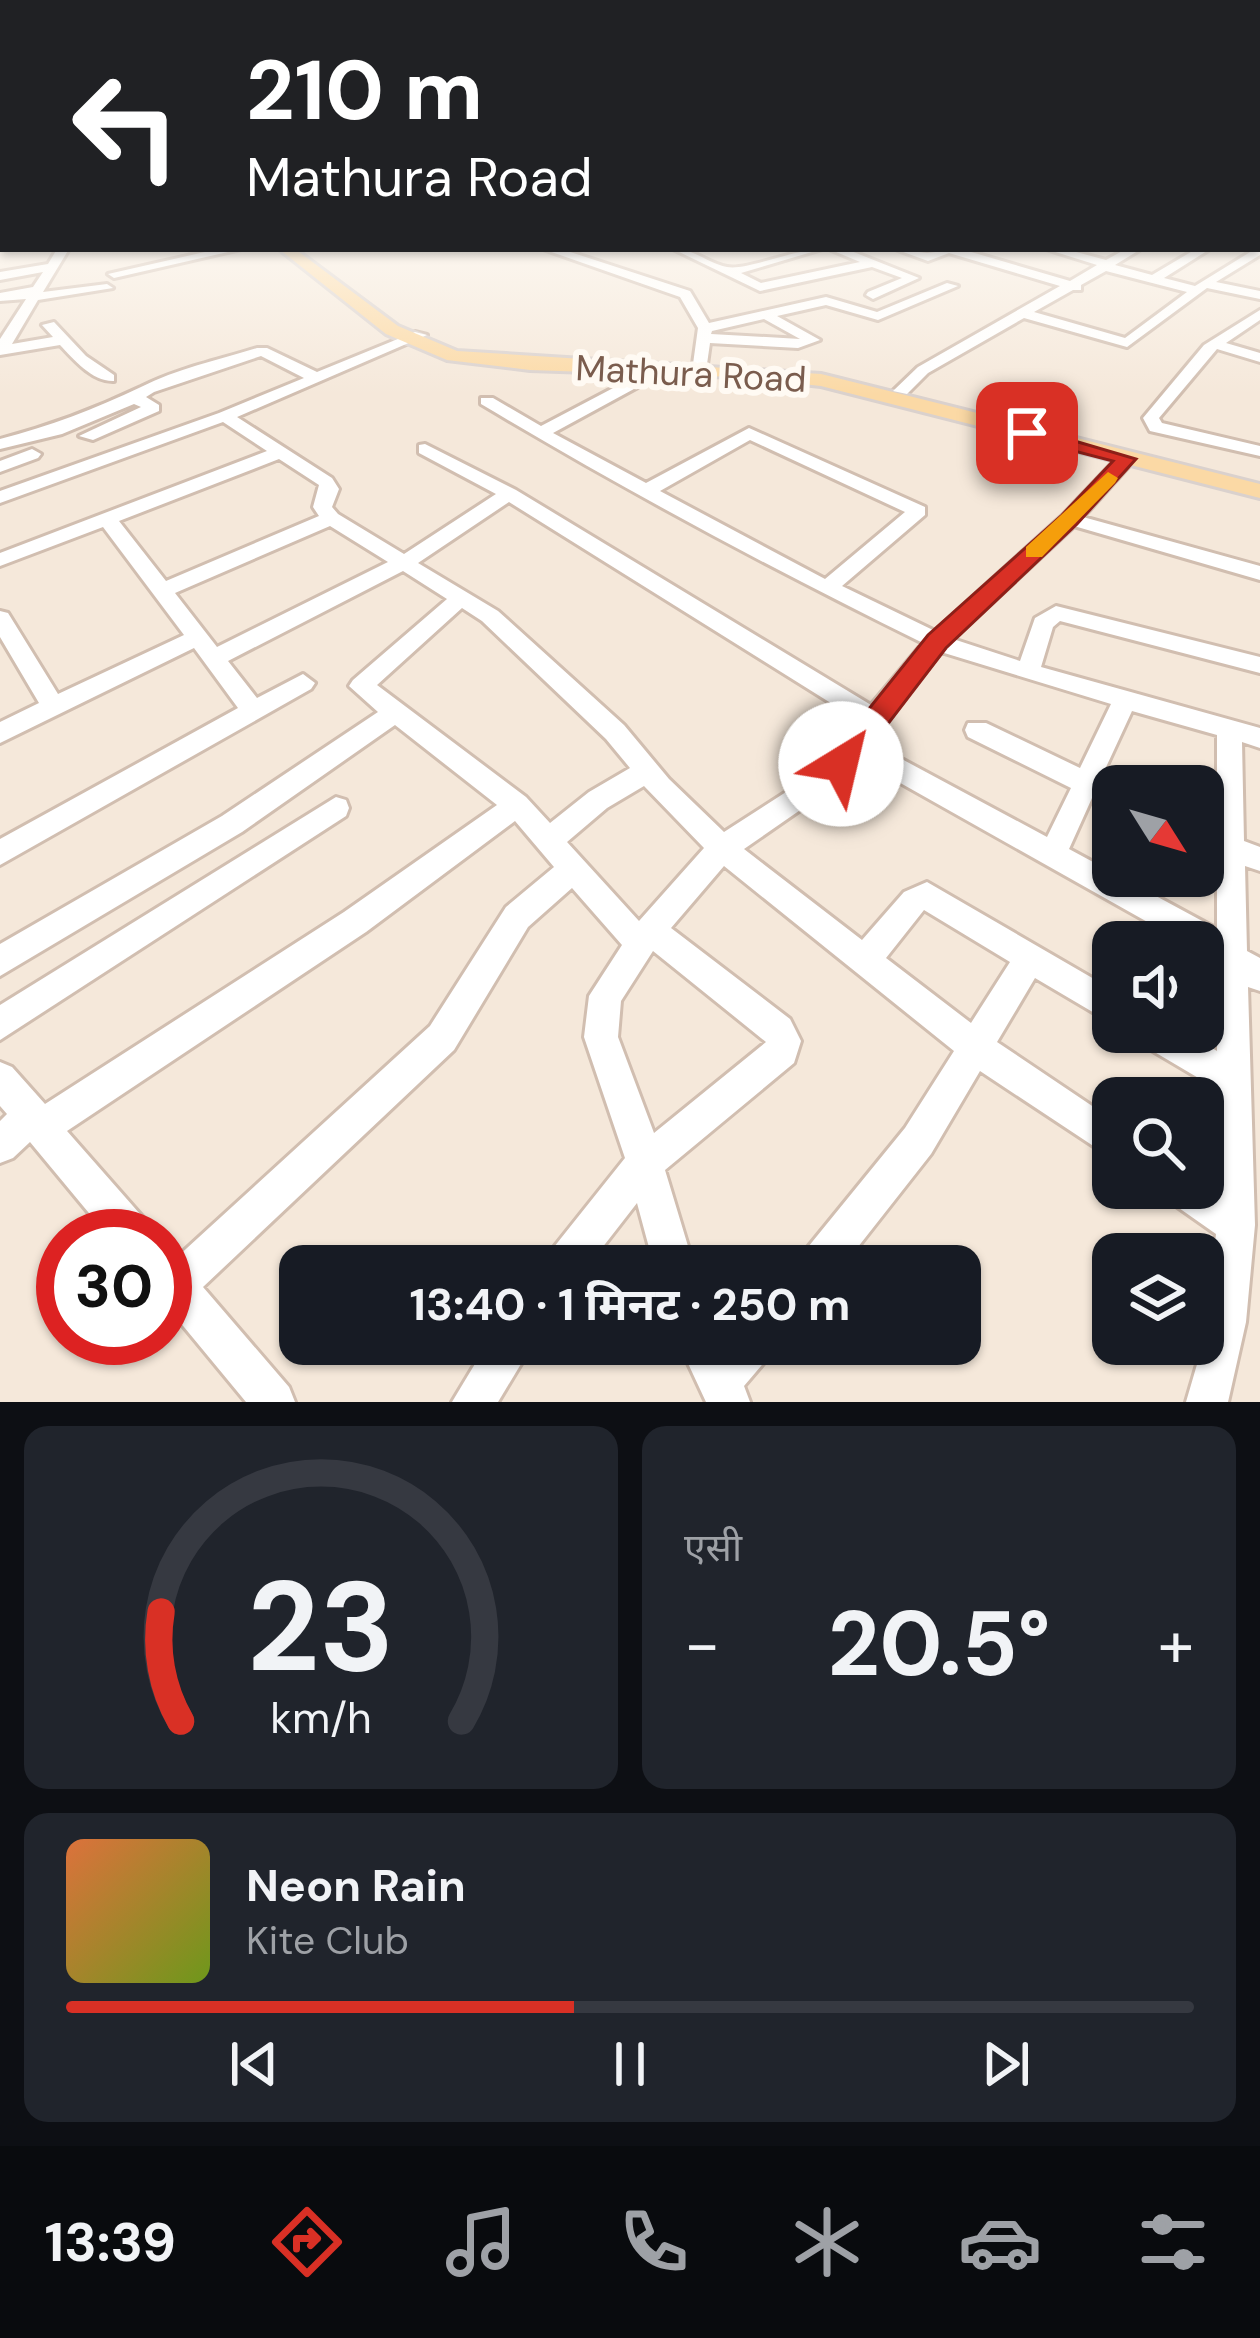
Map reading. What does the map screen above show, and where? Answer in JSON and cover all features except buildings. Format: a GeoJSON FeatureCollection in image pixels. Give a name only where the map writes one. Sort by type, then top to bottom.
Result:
{"type":"FeatureCollection","features":[{"type":"Feature","properties":{"kind":"main road","name":"Mathura Road"},"geometry":{"type":"LineString","coordinates":[[308,264],[415,338],[475,359],[821,380],[1260,491]]}},
{"type":"Feature","properties":{"kind":"main road","name":"Mathura Road"},"geometry":{"type":"LineString","coordinates":[[323,264],[415,338],[467,351],[818,374],[1260,478]]}},
{"type":"Feature","properties":{"kind":"street"},"geometry":{"type":"LineString","coordinates":[[0,351],[51,264]]}},
{"type":"Feature","properties":{"kind":"street"},"geometry":{"type":"LineString","coordinates":[[114,274],[160,264]]}},
{"type":"Feature","properties":{"kind":"street"},"geometry":{"type":"LineString","coordinates":[[596,264],[685,294],[705,333],[700,364]]}},
{"type":"Feature","properties":{"kind":"street"},"geometry":{"type":"LineString","coordinates":[[710,264],[764,288],[868,264]]}},
{"type":"Feature","properties":{"kind":"street"},"geometry":{"type":"LineString","coordinates":[[727,273],[757,264]]}},
{"type":"Feature","properties":{"kind":"street"},"geometry":{"type":"LineString","coordinates":[[792,264],[815,276]]}},
{"type":"Feature","properties":{"kind":"street"},"geometry":{"type":"LineString","coordinates":[[873,296],[913,278],[878,264]]}},
{"type":"Feature","properties":{"kind":"street"},"geometry":{"type":"LineString","coordinates":[[1002,264],[1076,287]]}},
{"type":"Feature","properties":{"kind":"street"},"geometry":{"type":"LineString","coordinates":[[1051,264],[1066,269]]}},
{"type":"Feature","properties":{"kind":"street"},"geometry":{"type":"LineString","coordinates":[[1103,264],[1154,279],[1260,295]]}},
{"type":"Feature","properties":{"kind":"street"},"geometry":{"type":"LineString","coordinates":[[901,392],[923,370],[1111,264]]}},
{"type":"Feature","properties":{"kind":"street"},"geometry":{"type":"LineString","coordinates":[[1154,279],[1178,264]]}},
{"type":"Feature","properties":{"kind":"street"},"geometry":{"type":"LineString","coordinates":[[1025,314],[1123,344],[1237,264]]}},
{"type":"Feature","properties":{"kind":"street"},"geometry":{"type":"LineString","coordinates":[[0,276],[49,267]]}},
{"type":"Feature","properties":{"kind":"street"},"geometry":{"type":"LineString","coordinates":[[705,333],[826,301],[878,316],[952,286]]}},
{"type":"Feature","properties":{"kind":"street"},"geometry":{"type":"LineString","coordinates":[[0,297],[106,288]]}},
{"type":"Feature","properties":{"kind":"street"},"geometry":{"type":"LineString","coordinates":[[1260,314],[1214,344],[1151,423],[1260,451]]}},
{"type":"Feature","properties":{"kind":"street"},"geometry":{"type":"LineString","coordinates":[[705,333],[798,344],[813,340],[770,317]]}},
{"type":"Feature","properties":{"kind":"street"},"geometry":{"type":"LineString","coordinates":[[49,325],[109,378]]}},
{"type":"Feature","properties":{"kind":"street"},"geometry":{"type":"LineString","coordinates":[[0,497],[225,416],[415,338]]}},
{"type":"Feature","properties":{"kind":"street"},"geometry":{"type":"LineString","coordinates":[[0,351],[63,340]]}},
{"type":"Feature","properties":{"kind":"street"},"geometry":{"type":"LineString","coordinates":[[1214,344],[1260,358]]}},
{"type":"Feature","properties":{"kind":"street"},"geometry":{"type":"LineString","coordinates":[[0,444],[56,430],[266,350],[318,379]]}},
{"type":"Feature","properties":{"kind":"street"},"geometry":{"type":"LineString","coordinates":[[542,433],[662,368]]}},
{"type":"Feature","properties":{"kind":"street"},"geometry":{"type":"LineString","coordinates":[[87,436],[153,408],[134,397]]}},
{"type":"Feature","properties":{"kind":"street"},"geometry":{"type":"LineString","coordinates":[[487,401],[827,588],[937,641],[1244,734],[1231,850],[1234,1080],[1247,1171],[1226,1322],[1207,1402]]}},
{"type":"Feature","properties":{"kind":"street"},"geometry":{"type":"LineString","coordinates":[[225,416],[329,486],[322,506],[331,518],[463,596],[615,731],[722,848],[975,1047],[1092,1127]]}},
{"type":"Feature","properties":{"kind":"street"},"geometry":{"type":"LineString","coordinates":[[646,491],[748,433],[918,511],[827,588]]}},
{"type":"Feature","properties":{"kind":"street"},"geometry":{"type":"LineString","coordinates":[[425,449],[509,494],[874,718]]}},
{"type":"Feature","properties":{"kind":"street"},"geometry":{"type":"LineString","coordinates":[[0,560],[281,452]]}},
{"type":"Feature","properties":{"kind":"street"},"geometry":{"type":"LineString","coordinates":[[0,467],[32,454]]}},
{"type":"Feature","properties":{"kind":"street"},"geometry":{"type":"LineString","coordinates":[[668,1245],[601,1037],[599,1015],[605,996],[645,937],[722,848],[824,782],[937,641],[1070,519],[1126,459]]}},
{"type":"Feature","properties":{"kind":"street"},"geometry":{"type":"LineString","coordinates":[[0,733],[404,562],[509,494]]}},
{"type":"Feature","properties":{"kind":"street"},"geometry":{"type":"LineString","coordinates":[[161,591],[331,518]]}},
{"type":"Feature","properties":{"kind":"street"},"geometry":{"type":"LineString","coordinates":[[107,519],[254,711]]}},
{"type":"Feature","properties":{"kind":"street"},"geometry":{"type":"LineString","coordinates":[[1070,519],[1260,573]]}},
{"type":"Feature","properties":{"kind":"street"},"geometry":{"type":"LineString","coordinates":[[463,596],[361,683],[517,805],[645,937],[784,1041],[782,1051],[643,1165],[580,1245]]}},
{"type":"Feature","properties":{"kind":"street"},"geometry":{"type":"LineString","coordinates":[[1028,672],[1043,622],[1056,614],[1260,665]]}},
{"type":"Feature","properties":{"kind":"street"},"geometry":{"type":"LineString","coordinates":[[0,618],[53,708]]}},
{"type":"Feature","properties":{"kind":"street"},"geometry":{"type":"LineString","coordinates":[[0,853],[303,683]]}},
{"type":"Feature","properties":{"kind":"street"},"geometry":{"type":"LineString","coordinates":[[1052,856],[1126,700]]}},
{"type":"Feature","properties":{"kind":"street"},"geometry":{"type":"LineString","coordinates":[[0,961],[232,824],[394,713]]}},
{"type":"Feature","properties":{"kind":"street"},"geometry":{"type":"LineString","coordinates":[[976,730],[1092,787]]}},
{"type":"Feature","properties":{"kind":"street"},"geometry":{"type":"LineString","coordinates":[[856,746],[1232,953],[1236,961],[1260,976]]}},
{"type":"Feature","properties":{"kind":"street"},"geometry":{"type":"LineString","coordinates":[[192,1260],[442,1038],[598,800],[647,771]]}},
{"type":"Feature","properties":{"kind":"street"},"geometry":{"type":"LineString","coordinates":[[0,1145],[355,922],[517,805]]}},
{"type":"Feature","properties":{"kind":"street"},"geometry":{"type":"LineString","coordinates":[[0,1024],[336,808]]}},
{"type":"Feature","properties":{"kind":"street"},"geometry":{"type":"LineString","coordinates":[[863,962],[914,901],[927,895],[1092,995]]}},
{"type":"Feature","properties":{"kind":"street"},"geometry":{"type":"LineString","coordinates":[[836,1245],[898,1170],[1030,958]]}},
{"type":"Feature","properties":{"kind":"street"},"geometry":{"type":"LineString","coordinates":[[1189,1053],[1234,1080]]}},
{"type":"Feature","properties":{"kind":"street"},"geometry":{"type":"LineString","coordinates":[[0,1078],[110,1209]]}},
{"type":"Feature","properties":{"kind":"street"},"geometry":{"type":"LineString","coordinates":[[1213,1209],[1236,1225]]}},
{"type":"Feature","properties":{"kind":"street"},"geometry":{"type":"LineString","coordinates":[[192,1306],[274,1402]]}},
{"type":"Feature","properties":{"kind":"street"},"geometry":{"type":"LineString","coordinates":[[473,1402],[498,1365]]}},
{"type":"Feature","properties":{"kind":"street"},"geometry":{"type":"LineString","coordinates":[[710,1365],[724,1393]]}},
{"type":"Feature","properties":{"kind":"street"},"geometry":{"type":"LineString","coordinates":[[724,1393],[740,1365]]}},
{"type":"Feature","properties":{"kind":"shaded area"},"geometry":{"type":"Polygon","coordinates":[[[0,264],[1260,264],[1260,1402],[0,1402],[0,264]]]}},
{"type":"Feature","properties":{"kind":"slow traffic"},"geometry":{"type":"LineString","coordinates":[[1034,552],[1108,478]]}},
{"type":"Feature","properties":{"kind":"route"},"geometry":{"type":"LineString","coordinates":[[841,764],[937,641],[1070,519],[1126,459],[1027,433]]}}]}
